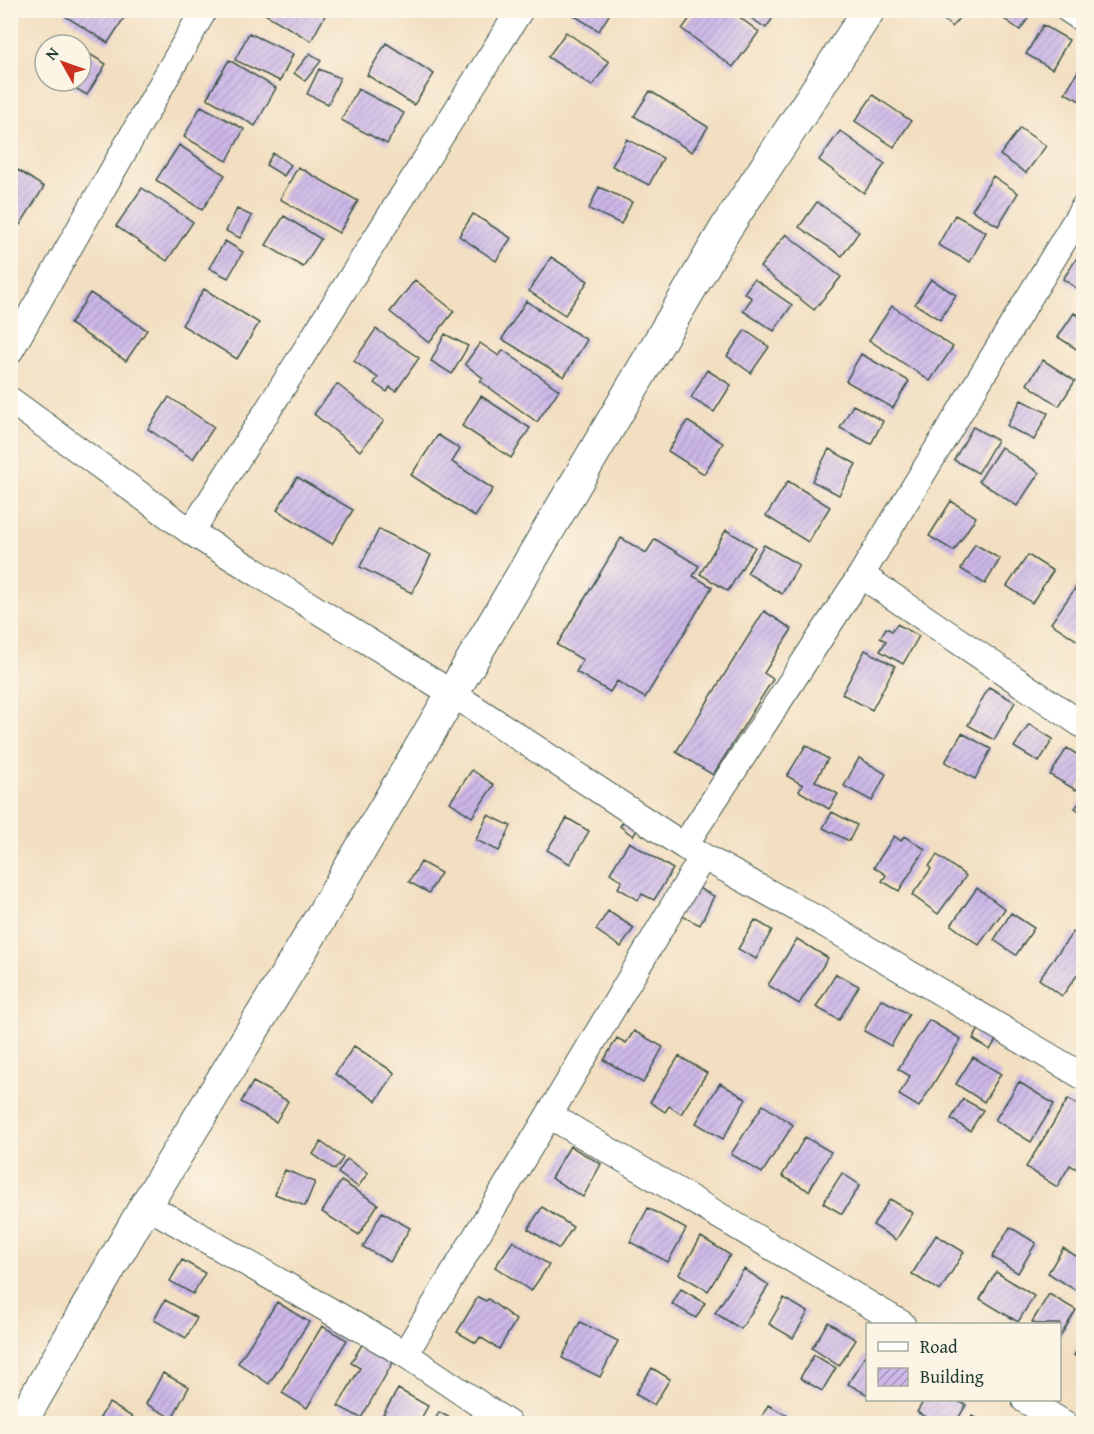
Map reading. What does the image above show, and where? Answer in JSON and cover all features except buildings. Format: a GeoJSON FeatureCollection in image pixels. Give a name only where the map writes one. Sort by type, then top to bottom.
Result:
{"type":"FeatureCollection","features":[{"type":"Feature","properties":{"kind":"street"},"geometry":{"type":"LineString","coordinates":[[10,351],[204,10]]}},
{"type":"Feature","properties":{"kind":"street"},"geometry":{"type":"LineString","coordinates":[[192,532],[520,10]]}},
{"type":"Feature","properties":{"kind":"street"},"geometry":{"type":"LineString","coordinates":[[20,1424],[146,1205],[453,694],[726,228],[868,10]]}},
{"type":"Feature","properties":{"kind":"street"},"geometry":{"type":"LineString","coordinates":[[1069,10],[1083,20]]}},
{"type":"Feature","properties":{"kind":"street"},"geometry":{"type":"LineString","coordinates":[[405,1354],[549,1114],[693,852],[1083,207]]}},
{"type":"Feature","properties":{"kind":"street"},"geometry":{"type":"LineString","coordinates":[[10,400],[192,532],[453,694],[693,852],[820,921],[1083,1077]]}},
{"type":"Feature","properties":{"kind":"street"},"geometry":{"type":"LineString","coordinates":[[861,575],[1080,715]]}},
{"type":"Feature","properties":{"kind":"street"},"geometry":{"type":"LineString","coordinates":[[549,1114],[900,1323]]}},
{"type":"Feature","properties":{"kind":"street"},"geometry":{"type":"LineString","coordinates":[[146,1205],[405,1354],[509,1424]]}},
{"type":"Feature","properties":{"kind":"street"},"geometry":{"type":"LineString","coordinates":[[1027,1401],[1065,1424]]}}]}
